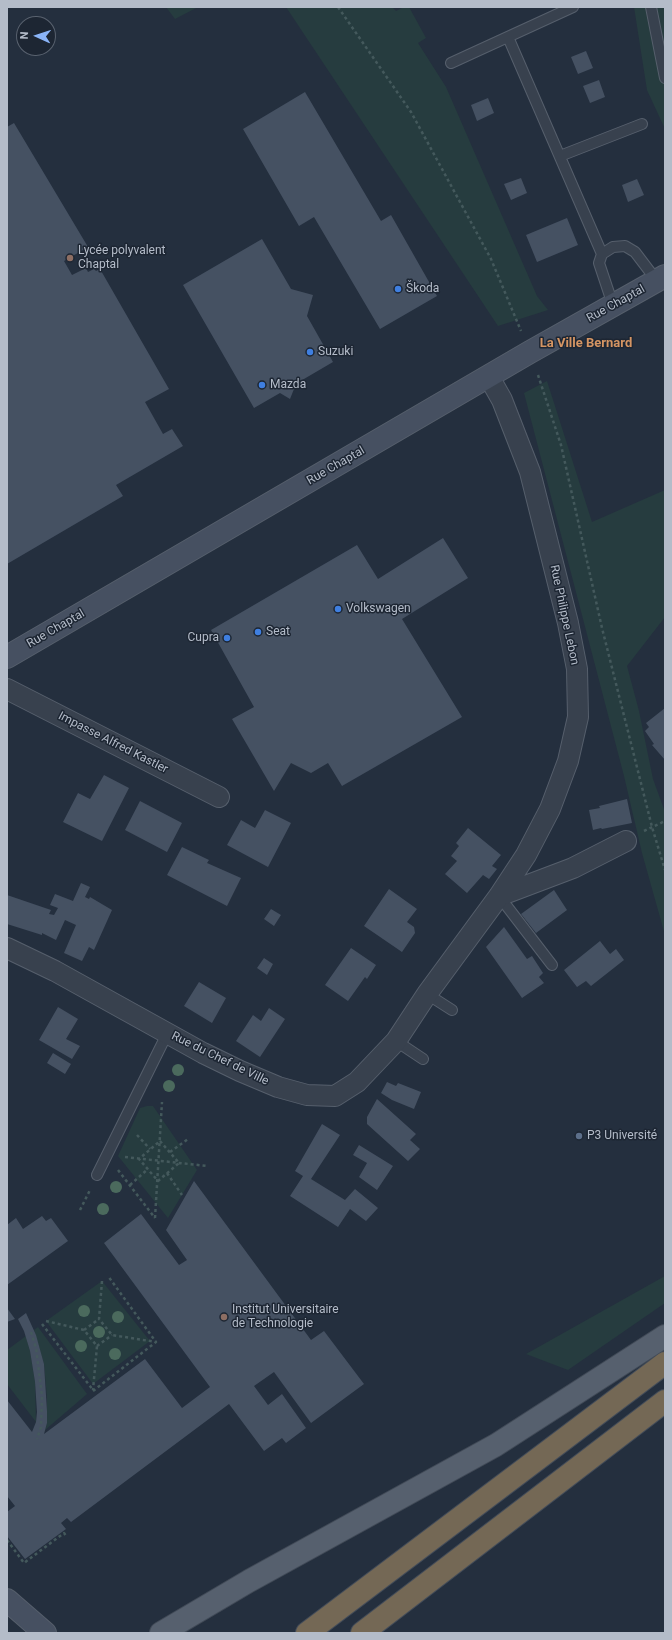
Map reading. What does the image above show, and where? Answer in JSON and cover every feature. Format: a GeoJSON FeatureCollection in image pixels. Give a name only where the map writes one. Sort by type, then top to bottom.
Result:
{"type":"FeatureCollection","features":[{"type":"Feature","properties":{"kind":"highway"},"geometry":{"type":"LineString","coordinates":[[307,1633],[665,1363]]}},
{"type":"Feature","properties":{"kind":"highway"},"geometry":{"type":"LineString","coordinates":[[362,1633],[665,1401]]}},
{"type":"Feature","properties":{"kind":"main road","name":"Rue Chaptal"},"geometry":{"type":"LineString","coordinates":[[7,658],[530,352],[661,278]]}},
{"type":"Feature","properties":{"kind":"main road"},"geometry":{"type":"LineString","coordinates":[[161,1633],[249,1581],[496,1445],[665,1336]]}},
{"type":"Feature","properties":{"kind":"main road"},"geometry":{"type":"LineString","coordinates":[[7,1600],[45,1633]]}},
{"type":"Feature","properties":{"kind":"street","name":"Rue Philippe Lebon"},"geometry":{"type":"LineString","coordinates":[[489,377],[502,400],[530,472],[568,623],[577,669],[578,717],[568,761],[550,809],[526,855]]}},
{"type":"Feature","properties":{"kind":"street","name":"Impasse Alfred Kastler"},"geometry":{"type":"LineString","coordinates":[[7,689],[219,797]]}},
{"type":"Feature","properties":{"kind":"street"},"geometry":{"type":"LineString","coordinates":[[499,896],[573,868],[626,841]]}},
{"type":"Feature","properties":{"kind":"street","name":"Rue du Chef de Ville"},"geometry":{"type":"LineString","coordinates":[[7,948],[55,971],[167,1034],[240,1071],[278,1087],[307,1095],[335,1096],[357,1082],[396,1041],[427,994],[499,896],[526,855]]}},
{"type":"Feature","properties":{"kind":"lane"},"geometry":{"type":"LineString","coordinates":[[451,63],[573,7]]}},
{"type":"Feature","properties":{"kind":"lane"},"geometry":{"type":"LineString","coordinates":[[651,7],[665,78]]}},
{"type":"Feature","properties":{"kind":"lane"},"geometry":{"type":"LineString","coordinates":[[508,37],[602,254],[600,263],[613,305]]}},
{"type":"Feature","properties":{"kind":"lane"},"geometry":{"type":"LineString","coordinates":[[560,156],[642,124]]}},
{"type":"Feature","properties":{"kind":"lane"},"geometry":{"type":"LineString","coordinates":[[602,254],[613,247],[625,246],[635,252],[661,278]]}},
{"type":"Feature","properties":{"kind":"lane"},"geometry":{"type":"LineString","coordinates":[[499,896],[552,965]]}},
{"type":"Feature","properties":{"kind":"lane"},"geometry":{"type":"LineString","coordinates":[[427,994],[452,1010]]}},
{"type":"Feature","properties":{"kind":"lane"},"geometry":{"type":"LineString","coordinates":[[97,1175],[167,1034]]}},
{"type":"Feature","properties":{"kind":"lane"},"geometry":{"type":"LineString","coordinates":[[396,1041],[423,1059]]}},
{"type":"Feature","properties":{"kind":"path"},"geometry":{"type":"LineString","coordinates":[[338,7],[411,112],[491,260],[530,352],[561,445],[602,628],[652,827],[665,870]]}},
{"type":"Feature","properties":{"kind":"path"},"geometry":{"type":"LineString","coordinates":[[107,1155],[155,1218],[162,1102]]}},
{"type":"Feature","properties":{"kind":"path"},"geometry":{"type":"LineString","coordinates":[[170,1152],[188,1139]]}},
{"type":"Feature","properties":{"kind":"path"},"geometry":{"type":"LineString","coordinates":[[139,1159],[160,1141]]}},
{"type":"Feature","properties":{"kind":"path"},"geometry":{"type":"LineString","coordinates":[[160,1141],[179,1163]]}},
{"type":"Feature","properties":{"kind":"path"},"geometry":{"type":"LineString","coordinates":[[107,1155],[207,1166]]}},
{"type":"Feature","properties":{"kind":"path"},"geometry":{"type":"LineString","coordinates":[[139,1159],[158,1181]]}},
{"type":"Feature","properties":{"kind":"path"},"geometry":{"type":"LineString","coordinates":[[158,1181],[179,1163]]}},
{"type":"Feature","properties":{"kind":"path"},"geometry":{"type":"LineString","coordinates":[[130,1185],[148,1169]]}},
{"type":"Feature","properties":{"kind":"path"},"geometry":{"type":"LineString","coordinates":[[167,1173],[182,1195]]}},
{"type":"Feature","properties":{"kind":"path"},"geometry":{"type":"LineString","coordinates":[[80,1210],[97,1175]]}},
{"type":"Feature","properties":{"kind":"path"},"geometry":{"type":"LineString","coordinates":[[108,1276],[156,1342]]}},
{"type":"Feature","properties":{"kind":"path"},"geometry":{"type":"LineString","coordinates":[[102,1281],[99,1319],[112,1335],[156,1342]]}},
{"type":"Feature","properties":{"kind":"path"},"geometry":{"type":"LineString","coordinates":[[84,1330],[99,1319]]}},
{"type":"Feature","properties":{"kind":"path"},"geometry":{"type":"LineString","coordinates":[[46,1322],[84,1330],[97,1346],[93,1391]]}},
{"type":"Feature","properties":{"kind":"path"},"geometry":{"type":"LineString","coordinates":[[42,1324],[93,1391]]}},
{"type":"Feature","properties":{"kind":"path"},"geometry":{"type":"LineString","coordinates":[[31,1332],[36,1348],[42,1396],[41,1427],[37,1439]]}},
{"type":"Feature","properties":{"kind":"path"},"geometry":{"type":"LineString","coordinates":[[97,1346],[112,1335]]}},
{"type":"Feature","properties":{"kind":"path"},"geometry":{"type":"LineString","coordinates":[[93,1391],[156,1342]]}},
{"type":"Feature","properties":{"kind":"path"},"geometry":{"type":"LineString","coordinates":[[7,1540],[24,1563],[64,1533],[67,1537]]}},
{"type":"Feature","properties":{"kind":"green space"},"geometry":{"type":"Polygon","coordinates":[[[166,7],[198,7],[175,19],[166,7]]]}},
{"type":"Feature","properties":{"kind":"green space"},"geometry":{"type":"Polygon","coordinates":[[[286,7],[392,7],[396,11],[404,7],[409,7],[426,38],[418,43],[446,87],[537,296],[548,310],[498,326],[286,7]]]}},
{"type":"Feature","properties":{"kind":"green space"},"geometry":{"type":"Polygon","coordinates":[[[634,7],[665,7],[665,129],[647,90],[634,7]]]}},
{"type":"Feature","properties":{"kind":"green space"},"geometry":{"type":"Polygon","coordinates":[[[547,381],[592,522],[665,490],[665,617],[627,666],[639,711],[653,779],[665,812],[665,935],[642,853],[624,776],[524,393],[547,381]]]}},
{"type":"Feature","properties":{"kind":"green space"},"geometry":{"type":"Polygon","coordinates":[[[153,1106],[197,1170],[168,1218],[118,1156],[140,1108],[153,1106]]]}},
{"type":"Feature","properties":{"kind":"green space"},"geometry":{"type":"Polygon","coordinates":[[[665,1276],[665,1303],[568,1370],[526,1354],[665,1276]]]}},
{"type":"Feature","properties":{"kind":"green space"},"geometry":{"type":"Polygon","coordinates":[[[102,1281],[150,1341],[93,1384],[46,1321],[102,1281]]]}},
{"type":"Feature","properties":{"kind":"green space"},"geometry":{"type":"Polygon","coordinates":[[[38,1327],[87,1394],[45,1430],[47,1423],[47,1398],[44,1364],[34,1330],[38,1327]]]}},
{"type":"Feature","properties":{"kind":"green space"},"geometry":{"type":"Polygon","coordinates":[[[26,1336],[35,1382],[36,1422],[7,1384],[7,1350],[26,1336]]]}},
{"type":"Feature","properties":{"kind":"building"},"geometry":{"type":"Polygon","coordinates":[[[586,51],[593,68],[578,74],[571,57],[586,51]]]}},
{"type":"Feature","properties":{"kind":"building"},"geometry":{"type":"Polygon","coordinates":[[[599,80],[605,97],[590,103],[583,86],[599,80]]]}},
{"type":"Feature","properties":{"kind":"building"},"geometry":{"type":"Polygon","coordinates":[[[305,92],[381,221],[391,215],[437,296],[380,329],[314,217],[299,226],[243,129],[305,92]]]}},
{"type":"Feature","properties":{"kind":"building"},"geometry":{"type":"Polygon","coordinates":[[[488,98],[494,113],[477,121],[471,105],[488,98]]]}},
{"type":"Feature","properties":{"kind":"building"},"geometry":{"type":"Polygon","coordinates":[[[14,123],[88,247],[64,261],[72,275],[86,268],[88,272],[94,269],[96,271],[100,269],[169,389],[145,402],[163,434],[172,429],[183,446],[116,485],[123,496],[7,564],[7,127],[14,123]]]}},
{"type":"Feature","properties":{"kind":"building"},"geometry":{"type":"Polygon","coordinates":[[[521,178],[527,193],[511,200],[504,184],[521,178]]]}},
{"type":"Feature","properties":{"kind":"building"},"geometry":{"type":"Polygon","coordinates":[[[637,179],[644,195],[628,202],[622,185],[637,179]]]}},
{"type":"Feature","properties":{"kind":"building"},"geometry":{"type":"Polygon","coordinates":[[[567,218],[578,245],[537,262],[526,235],[567,218]]]}},
{"type":"Feature","properties":{"kind":"building"},"geometry":{"type":"Polygon","coordinates":[[[262,239],[291,289],[313,295],[307,316],[333,362],[292,386],[294,389],[290,399],[280,393],[254,408],[183,285],[262,239]]]}},
{"type":"Feature","properties":{"kind":"building"},"geometry":{"type":"Polygon","coordinates":[[[443,538],[468,578],[402,619],[462,717],[342,786],[328,763],[311,773],[291,763],[274,791],[232,719],[254,707],[211,630],[357,545],[378,579],[443,538]]]}},
{"type":"Feature","properties":{"kind":"building"},"geometry":{"type":"Polygon","coordinates":[[[665,708],[665,760],[652,745],[654,744],[645,731],[649,727],[646,723],[665,708]]]}},
{"type":"Feature","properties":{"kind":"building"},"geometry":{"type":"Polygon","coordinates":[[[104,775],[129,788],[102,841],[63,822],[78,793],[90,799],[104,775]]]}},
{"type":"Feature","properties":{"kind":"building"},"geometry":{"type":"Polygon","coordinates":[[[627,799],[632,823],[593,830],[589,810],[627,799]]]}},
{"type":"Feature","properties":{"kind":"building"},"geometry":{"type":"Polygon","coordinates":[[[140,801],[182,823],[167,852],[125,830],[140,801]]]}},
{"type":"Feature","properties":{"kind":"building"},"geometry":{"type":"Polygon","coordinates":[[[265,810],[291,823],[268,867],[227,845],[241,820],[255,828],[265,810]]]}},
{"type":"Feature","properties":{"kind":"building"},"geometry":{"type":"Polygon","coordinates":[[[468,828],[501,855],[492,866],[497,869],[489,879],[483,875],[467,893],[445,874],[457,861],[451,856],[459,846],[456,843],[468,828]]]}},
{"type":"Feature","properties":{"kind":"building"},"geometry":{"type":"Polygon","coordinates":[[[182,847],[209,860],[207,863],[241,878],[227,906],[167,875],[182,847]]]}},
{"type":"Feature","properties":{"kind":"building"},"geometry":{"type":"Polygon","coordinates":[[[81,883],[90,887],[85,897],[89,899],[90,897],[112,910],[94,950],[89,947],[82,961],[64,953],[76,925],[65,920],[56,940],[42,933],[42,935],[7,924],[7,895],[51,910],[49,914],[54,915],[58,908],[50,905],[55,894],[73,901],[81,883]]]}},
{"type":"Feature","properties":{"kind":"building"},"geometry":{"type":"Polygon","coordinates":[[[389,889],[417,909],[407,922],[414,927],[415,933],[402,952],[364,926],[389,889]]]}},
{"type":"Feature","properties":{"kind":"building"},"geometry":{"type":"Polygon","coordinates":[[[554,890],[567,910],[536,933],[521,914],[554,890]]]}},
{"type":"Feature","properties":{"kind":"building"},"geometry":{"type":"Polygon","coordinates":[[[271,909],[281,915],[274,926],[264,919],[271,909]]]}},
{"type":"Feature","properties":{"kind":"building"},"geometry":{"type":"Polygon","coordinates":[[[504,927],[527,959],[532,956],[543,973],[539,977],[544,983],[522,998],[486,947],[504,927]]]}},
{"type":"Feature","properties":{"kind":"building"},"geometry":{"type":"Polygon","coordinates":[[[600,941],[610,954],[616,949],[624,960],[591,986],[586,981],[577,987],[564,970],[600,941]]]}},
{"type":"Feature","properties":{"kind":"building"},"geometry":{"type":"Polygon","coordinates":[[[351,948],[376,965],[367,979],[365,977],[348,1001],[325,985],[351,948]]]}},
{"type":"Feature","properties":{"kind":"building"},"geometry":{"type":"Polygon","coordinates":[[[264,958],[273,964],[267,975],[257,968],[264,958]]]}},
{"type":"Feature","properties":{"kind":"building"},"geometry":{"type":"Polygon","coordinates":[[[199,982],[226,998],[212,1023],[184,1006],[199,982]]]}},
{"type":"Feature","properties":{"kind":"building"},"geometry":{"type":"Polygon","coordinates":[[[58,1007],[78,1019],[66,1039],[80,1046],[72,1059],[39,1040],[58,1007]]]}},
{"type":"Feature","properties":{"kind":"building"},"geometry":{"type":"Polygon","coordinates":[[[269,1008],[285,1019],[260,1057],[236,1041],[253,1015],[261,1021],[269,1008]]]}},
{"type":"Feature","properties":{"kind":"building"},"geometry":{"type":"Polygon","coordinates":[[[53,1053],[71,1064],[65,1074],[47,1063],[53,1053]]]}},
{"type":"Feature","properties":{"kind":"building"},"geometry":{"type":"Polygon","coordinates":[[[387,1082],[396,1086],[398,1083],[421,1092],[414,1109],[392,1100],[381,1093],[387,1082]]]}},
{"type":"Feature","properties":{"kind":"building"},"geometry":{"type":"Polygon","coordinates":[[[377,1099],[416,1134],[410,1140],[420,1149],[408,1161],[367,1124],[367,1117],[377,1099]]]}},
{"type":"Feature","properties":{"kind":"building"},"geometry":{"type":"Polygon","coordinates":[[[322,1124],[340,1135],[311,1179],[345,1200],[355,1189],[378,1208],[366,1221],[350,1209],[338,1227],[290,1196],[303,1176],[295,1171],[322,1124]]]}},
{"type":"Feature","properties":{"kind":"building"},"geometry":{"type":"Polygon","coordinates":[[[359,1145],[393,1166],[377,1190],[359,1177],[367,1163],[353,1155],[359,1145]]]}},
{"type":"Feature","properties":{"kind":"building"},"geometry":{"type":"Polygon","coordinates":[[[194,1181],[311,1340],[324,1331],[364,1384],[311,1423],[274,1372],[254,1386],[268,1405],[282,1394],[306,1428],[286,1443],[282,1438],[264,1451],[229,1404],[71,1522],[67,1518],[61,1523],[66,1529],[25,1559],[7,1536],[7,1512],[15,1506],[7,1496],[7,1400],[32,1432],[36,1422],[37,1412],[35,1382],[30,1351],[24,1331],[18,1319],[26,1313],[36,1335],[44,1364],[47,1423],[44,1434],[145,1359],[182,1408],[210,1387],[104,1243],[141,1214],[179,1265],[187,1260],[166,1230],[194,1181]]]}},
{"type":"Feature","properties":{"kind":"building"},"geometry":{"type":"Polygon","coordinates":[[[42,1216],[46,1221],[51,1218],[68,1241],[7,1285],[7,1225],[16,1218],[23,1229],[42,1216]]]}},
{"type":"Feature","properties":{"kind":"building"},"geometry":{"type":"Polygon","coordinates":[[[7,1308],[15,1319],[7,1322],[7,1308]]]}},
{"type":"Feature","properties":{"kind":"place","name":"Lycée polyvalent Chaptal"},"geometry":{"type":"Point","coordinates":[70,258]}},
{"type":"Feature","properties":{"kind":"place","name":"Škoda"},"geometry":{"type":"Point","coordinates":[398,289]}},
{"type":"Feature","properties":{"kind":"place","name":"Suzuki"},"geometry":{"type":"Point","coordinates":[310,352]}},
{"type":"Feature","properties":{"kind":"place","name":"Mazda"},"geometry":{"type":"Point","coordinates":[262,385]}},
{"type":"Feature","properties":{"kind":"place","name":"Volkswagen"},"geometry":{"type":"Point","coordinates":[338,609]}},
{"type":"Feature","properties":{"kind":"place","name":"Seat"},"geometry":{"type":"Point","coordinates":[258,632]}},
{"type":"Feature","properties":{"kind":"place","name":"Cupra"},"geometry":{"type":"Point","coordinates":[227,638]}},
{"type":"Feature","properties":{"kind":"place","name":"P3 Université"},"geometry":{"type":"Point","coordinates":[579,1136]}},
{"type":"Feature","properties":{"kind":"place","name":"Institut Universitaire de Technologie"},"geometry":{"type":"Point","coordinates":[224,1317]}},
{"type":"Feature","properties":{"kind":"district","name":"La Ville Bernard"},"geometry":{"type":"Point","coordinates":[586,344]}}]}
